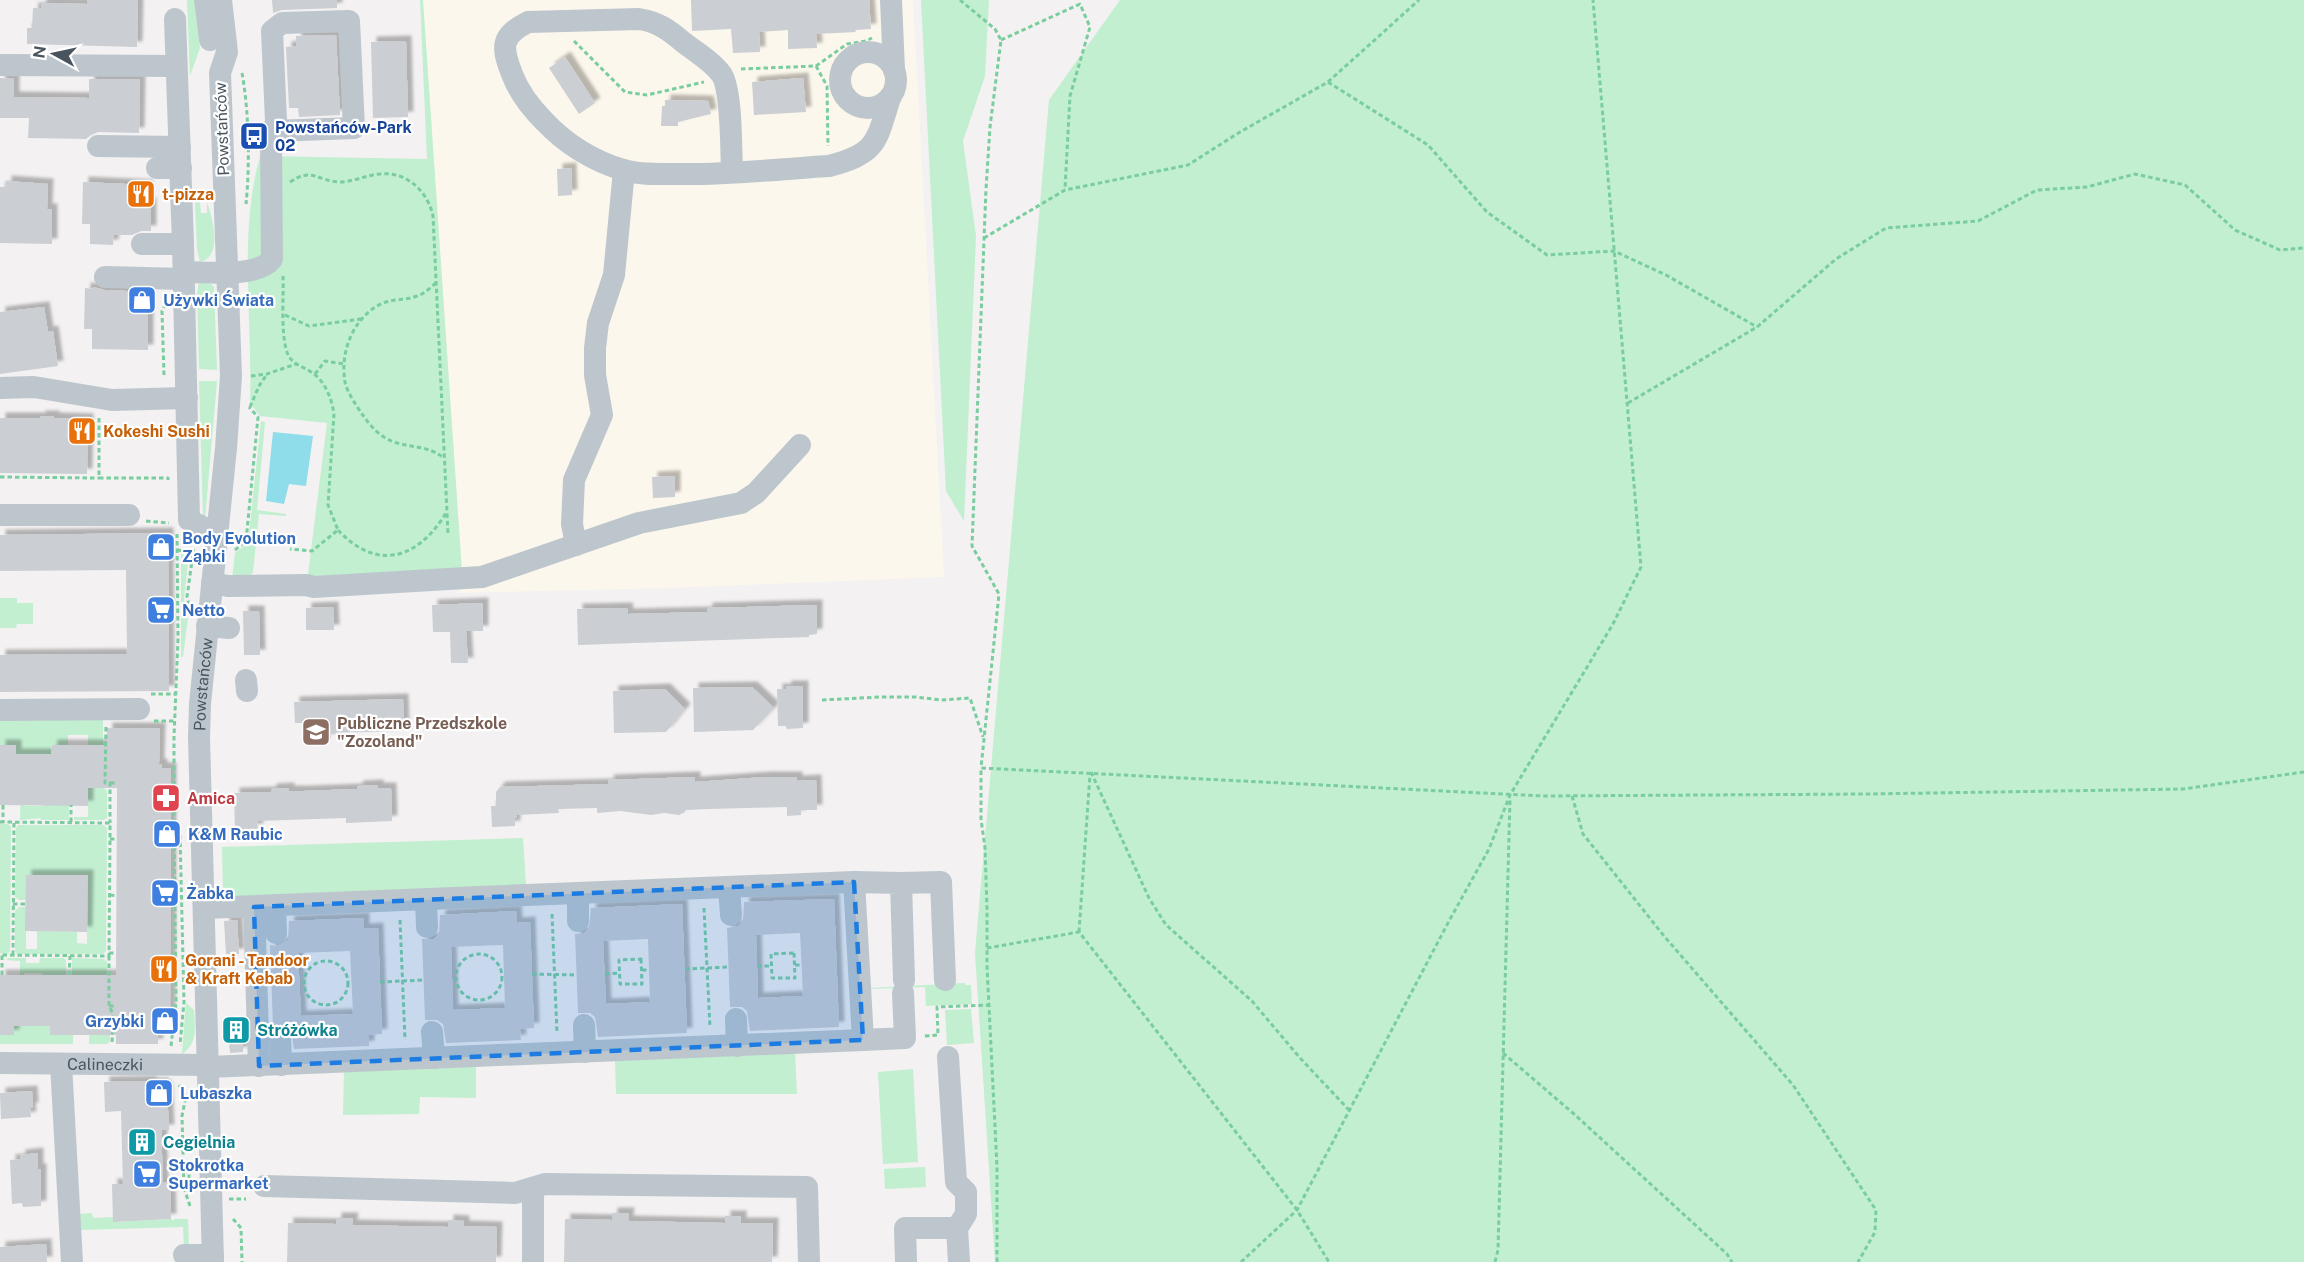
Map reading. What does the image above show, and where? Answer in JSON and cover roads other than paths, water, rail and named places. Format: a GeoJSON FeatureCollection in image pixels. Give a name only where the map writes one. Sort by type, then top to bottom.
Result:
{"type":"FeatureCollection","features":[{"type":"Feature","properties":{"kind":"street","name":"Powstańców"},"geometry":{"type":"LineString","coordinates":[[205,0],[211,50],[220,73],[231,376],[212,583],[218,627],[199,737],[211,853],[214,908],[209,1066],[213,1259]]}},
{"type":"Feature","properties":{"kind":"street","name":"Powstańców"},"geometry":{"type":"LineString","coordinates":[[220,73],[227,52],[221,0]]}},
{"type":"Feature","properties":{"kind":"street"},"geometry":{"type":"LineString","coordinates":[[732,172],[723,77],[715,66],[663,26],[639,19],[528,22],[513,30],[506,38],[505,52],[516,85],[549,127],[578,150],[624,170],[657,174],[702,175],[829,166],[847,162],[866,153],[877,137],[896,79],[891,0]]}},
{"type":"Feature","properties":{"kind":"street"},"geometry":{"type":"LineString","coordinates":[[175,18],[187,398],[181,525],[218,535]]}},
{"type":"Feature","properties":{"kind":"street"},"geometry":{"type":"LineString","coordinates":[[105,277],[184,275],[258,269],[267,265],[272,259],[270,157],[273,131],[276,121],[272,31],[282,23],[349,21],[354,128],[273,131]]}},
{"type":"Feature","properties":{"kind":"street"},"geometry":{"type":"LineString","coordinates":[[890,98],[873,107],[854,104],[847,98],[840,80],[847,62],[863,52],[873,52],[882,56],[890,62],[894,70]]}},
{"type":"Feature","properties":{"kind":"street"},"geometry":{"type":"LineString","coordinates":[[0,65],[176,66]]}},
{"type":"Feature","properties":{"kind":"street"},"geometry":{"type":"LineString","coordinates":[[98,146],[181,158]]}},
{"type":"Feature","properties":{"kind":"street"},"geometry":{"type":"LineString","coordinates":[[158,168],[181,158]]}},
{"type":"Feature","properties":{"kind":"street"},"geometry":{"type":"LineString","coordinates":[[576,545],[572,524],[574,480],[602,415],[595,375],[595,348],[600,315],[614,274],[624,170]]}},
{"type":"Feature","properties":{"kind":"street"},"geometry":{"type":"LineString","coordinates":[[141,244],[183,244]]}},
{"type":"Feature","properties":{"kind":"street"},"geometry":{"type":"LineString","coordinates":[[0,388],[34,387],[111,400],[187,398]]}},
{"type":"Feature","properties":{"kind":"street"},"geometry":{"type":"LineString","coordinates":[[212,583],[262,592],[306,585],[314,587],[482,577],[639,523],[741,503],[756,493],[800,445]]}},
{"type":"Feature","properties":{"kind":"street"},"geometry":{"type":"LineString","coordinates":[[0,515],[135,518]]}},
{"type":"Feature","properties":{"kind":"street"},"geometry":{"type":"LineString","coordinates":[[0,710],[144,715]]}},
{"type":"Feature","properties":{"kind":"street"},"geometry":{"type":"LineString","coordinates":[[214,908],[854,882],[941,882],[945,980]]}},
{"type":"Feature","properties":{"kind":"street"},"geometry":{"type":"LineString","coordinates":[[854,882],[863,1040]]}},
{"type":"Feature","properties":{"kind":"street","name":"Calineczki"},"geometry":{"type":"LineString","coordinates":[[0,1063],[233,1067],[905,1038],[901,883]]}},
{"type":"Feature","properties":{"kind":"street"},"geometry":{"type":"LineString","coordinates":[[729,887],[731,915]]}},
{"type":"Feature","properties":{"kind":"street"},"geometry":{"type":"LineString","coordinates":[[578,894],[578,921]]}},
{"type":"Feature","properties":{"kind":"street"},"geometry":{"type":"LineString","coordinates":[[426,900],[427,927]]}},
{"type":"Feature","properties":{"kind":"street"},"geometry":{"type":"LineString","coordinates":[[264,906],[276,933]]}},
{"type":"Feature","properties":{"kind":"street"},"geometry":{"type":"LineString","coordinates":[[264,906],[270,1065]]}},
{"type":"Feature","properties":{"kind":"street"},"geometry":{"type":"LineString","coordinates":[[736,1019],[737,1046]]}},
{"type":"Feature","properties":{"kind":"street"},"geometry":{"type":"LineString","coordinates":[[584,1025],[585,1052]]}},
{"type":"Feature","properties":{"kind":"street"},"geometry":{"type":"LineString","coordinates":[[432,1032],[434,1058]]}},
{"type":"Feature","properties":{"kind":"street"},"geometry":{"type":"LineString","coordinates":[[270,1065],[280,1038]]}},
{"type":"Feature","properties":{"kind":"street"},"geometry":{"type":"LineString","coordinates":[[948,1057],[957,1182],[966,1192],[966,1214],[957,1228],[959,1262]]}},
{"type":"Feature","properties":{"kind":"street"},"geometry":{"type":"LineString","coordinates":[[61,1064],[72,1262]]}},
{"type":"Feature","properties":{"kind":"street"},"geometry":{"type":"LineString","coordinates":[[255,1193],[515,1193],[545,1184],[807,1187],[809,1262]]}},
{"type":"Feature","properties":{"kind":"street"},"geometry":{"type":"LineString","coordinates":[[533,1188],[533,1262]]}},
{"type":"Feature","properties":{"kind":"street"},"geometry":{"type":"LineString","coordinates":[[906,1262],[905,1228],[957,1228]]}},
{"type":"Feature","properties":{"kind":"street"},"geometry":{"type":"LineString","coordinates":[[184,1255],[213,1259]]}},
{"type":"Feature","properties":{"kind":"water"},"geometry":{"type":"Polygon","coordinates":[[[273,432],[313,436],[306,486],[289,484],[284,504],[266,501],[273,432]]]}},
{"type":"Feature","properties":{"kind":"place","name":"Powstańców-Park 02"},"geometry":{"type":"Point","coordinates":[254,136]}},
{"type":"Feature","properties":{"kind":"place","name":"t-pizza"},"geometry":{"type":"Point","coordinates":[141,194]}},
{"type":"Feature","properties":{"kind":"place","name":"Używki Świata"},"geometry":{"type":"Point","coordinates":[142,300]}},
{"type":"Feature","properties":{"kind":"place","name":"Kokeshi Sushi"},"geometry":{"type":"Point","coordinates":[82,431]}},
{"type":"Feature","properties":{"kind":"place","name":"Body Evolution Ząbki"},"geometry":{"type":"Point","coordinates":[161,547]}},
{"type":"Feature","properties":{"kind":"place","name":"Netto"},"geometry":{"type":"Point","coordinates":[161,610]}},
{"type":"Feature","properties":{"kind":"place","name":"Publiczne Przedszkole \"Zozoland\""},"geometry":{"type":"Point","coordinates":[316,732]}},
{"type":"Feature","properties":{"kind":"place","name":"Amica"},"geometry":{"type":"Point","coordinates":[166,798]}},
{"type":"Feature","properties":{"kind":"place","name":"K&M Raubic"},"geometry":{"type":"Point","coordinates":[167,834]}},
{"type":"Feature","properties":{"kind":"place","name":"Żabka"},"geometry":{"type":"Point","coordinates":[165,893]}},
{"type":"Feature","properties":{"kind":"place","name":"Gorani - Tandoor & Kraft Kebab"},"geometry":{"type":"Point","coordinates":[164,969]}},
{"type":"Feature","properties":{"kind":"place","name":"Grzybki"},"geometry":{"type":"Point","coordinates":[165,1021]}},
{"type":"Feature","properties":{"kind":"place","name":"Stróżówka"},"geometry":{"type":"Point","coordinates":[236,1030]}},
{"type":"Feature","properties":{"kind":"place","name":"Lubaszka"},"geometry":{"type":"Point","coordinates":[159,1093]}},
{"type":"Feature","properties":{"kind":"place","name":"Cegielnia"},"geometry":{"type":"Point","coordinates":[142,1142]}},
{"type":"Feature","properties":{"kind":"place","name":"Stokrotka Supermarket"},"geometry":{"type":"Point","coordinates":[147,1174]}}]}
